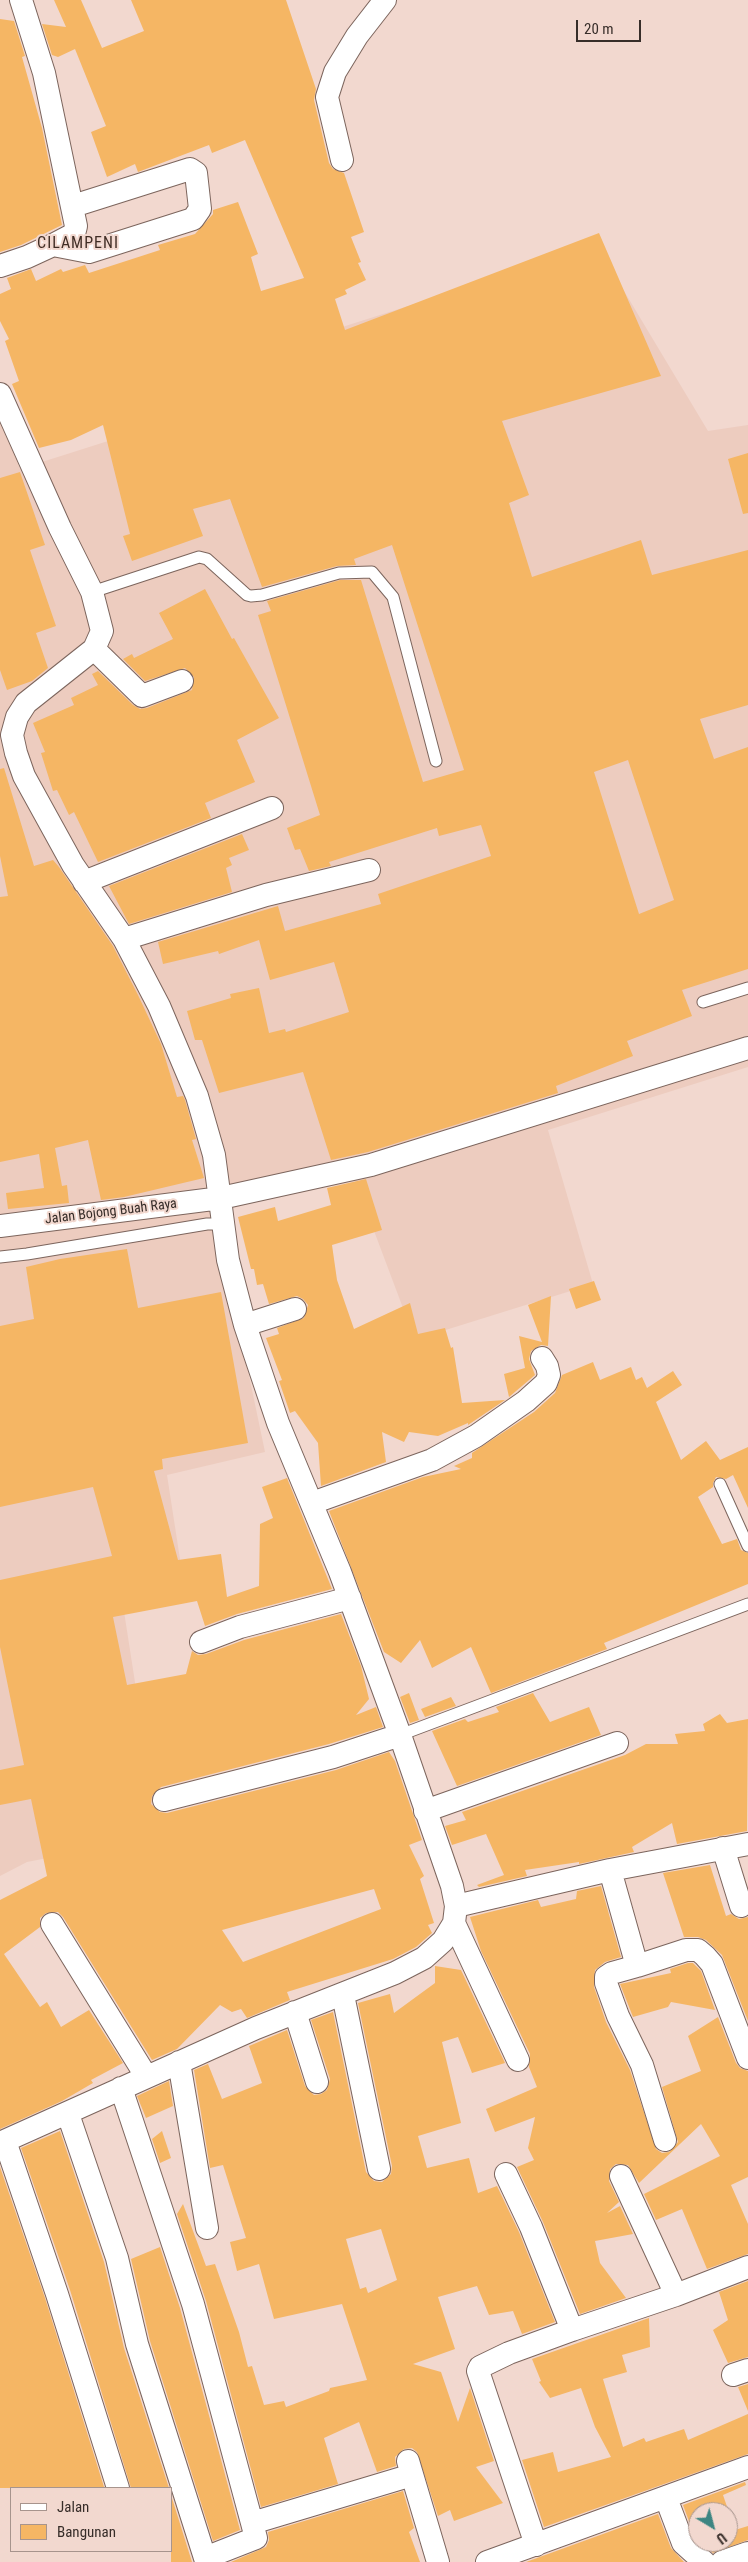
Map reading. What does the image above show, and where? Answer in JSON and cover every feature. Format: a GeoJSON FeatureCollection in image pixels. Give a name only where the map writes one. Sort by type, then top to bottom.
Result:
{"type":"FeatureCollection","features":[{"type":"Feature","properties":{"kind":"street"},"geometry":{"type":"LineString","coordinates":[[0,266],[53,246],[74,234],[76,226],[74,206],[44,73],[21,0]]}},
{"type":"Feature","properties":{"kind":"street"},"geometry":{"type":"LineString","coordinates":[[342,160],[327,96],[335,72],[357,36],[385,0]]}},
{"type":"Feature","properties":{"kind":"street"},"geometry":{"type":"LineString","coordinates":[[53,246],[89,252],[193,219],[200,209],[196,173],[190,169],[74,206]]}},
{"type":"Feature","properties":{"kind":"street"},"geometry":{"type":"LineString","coordinates":[[0,394],[60,528],[92,592],[102,631],[94,649],[26,703],[16,717],[12,734],[16,753],[24,776],[84,882],[124,939],[159,1006],[197,1096],[214,1155],[234,1288],[245,1325],[278,1423],[350,1598],[400,1735],[452,1886],[455,1914],[518,2060]]}},
{"type":"Feature","properties":{"kind":"street"},"geometry":{"type":"LineString","coordinates":[[94,649],[142,696],[182,681]]}},
{"type":"Feature","properties":{"kind":"street"},"geometry":{"type":"LineString","coordinates":[[84,882],[272,808]]}},
{"type":"Feature","properties":{"kind":"street"},"geometry":{"type":"LineString","coordinates":[[124,939],[266,895],[369,870]]}},
{"type":"Feature","properties":{"kind":"street","name":"Jalan Bojong Buah Raya"},"geometry":{"type":"LineString","coordinates":[[0,1226],[221,1198],[370,1165],[748,1048]]}},
{"type":"Feature","properties":{"kind":"street"},"geometry":{"type":"LineString","coordinates":[[245,1325],[295,1309]]}},
{"type":"Feature","properties":{"kind":"street"},"geometry":{"type":"LineString","coordinates":[[312,1503],[432,1460],[476,1436],[526,1401],[546,1383],[549,1375],[547,1366],[542,1358]]}},
{"type":"Feature","properties":{"kind":"street"},"geometry":{"type":"LineString","coordinates":[[201,1642],[240,1626],[350,1598]]}},
{"type":"Feature","properties":{"kind":"street"},"geometry":{"type":"LineString","coordinates":[[164,1800],[333,1757],[400,1735]]}},
{"type":"Feature","properties":{"kind":"street"},"geometry":{"type":"LineString","coordinates":[[425,1811],[617,1743]]}},
{"type":"Feature","properties":{"kind":"street"},"geometry":{"type":"LineString","coordinates":[[118,2487],[57,2294],[2,2142],[68,2114],[146,2076],[295,2012],[343,1995],[424,1958],[443,1940],[455,1914],[610,1870],[748,1844]]}},
{"type":"Feature","properties":{"kind":"street"},"geometry":{"type":"LineString","coordinates":[[723,1848],[741,1906]]}},
{"type":"Feature","properties":{"kind":"street"},"geometry":{"type":"LineString","coordinates":[[610,1870],[637,1966]]}},
{"type":"Feature","properties":{"kind":"street"},"geometry":{"type":"LineString","coordinates":[[52,1924],[146,2076]]}},
{"type":"Feature","properties":{"kind":"street"},"geometry":{"type":"LineString","coordinates":[[665,2140],[642,2065],[618,2016],[606,1983],[606,1977],[612,1973],[686,1950],[698,1950],[712,1964],[748,2058]]}},
{"type":"Feature","properties":{"kind":"street"},"geometry":{"type":"LineString","coordinates":[[343,1995],[379,2169]]}},
{"type":"Feature","properties":{"kind":"street"},"geometry":{"type":"LineString","coordinates":[[295,2012],[317,2082]]}},
{"type":"Feature","properties":{"kind":"street"},"geometry":{"type":"LineString","coordinates":[[179,2062],[206,2228]]}},
{"type":"Feature","properties":{"kind":"street"},"geometry":{"type":"LineString","coordinates":[[68,2114],[117,2258],[137,2344],[199,2560],[256,2538],[193,2304],[122,2088]]}},
{"type":"Feature","properties":{"kind":"street"},"geometry":{"type":"LineString","coordinates":[[506,2174],[531,2227],[572,2330]]}},
{"type":"Feature","properties":{"kind":"street"},"geometry":{"type":"LineString","coordinates":[[621,2176],[676,2295]]}},
{"type":"Feature","properties":{"kind":"street"},"geometry":{"type":"LineString","coordinates":[[536,2545],[478,2371],[484,2364],[572,2330],[676,2295],[748,2267]]}},
{"type":"Feature","properties":{"kind":"street"},"geometry":{"type":"LineString","coordinates":[[501,2560],[536,2545],[748,2467]]}},
{"type":"Feature","properties":{"kind":"street"},"geometry":{"type":"LineString","coordinates":[[252,2522],[410,2468],[438,2562]]}},
{"type":"Feature","properties":{"kind":"street"},"geometry":{"type":"LineString","coordinates":[[666,2498],[683,2543],[704,2562]]}},
{"type":"Feature","properties":{"kind":"street"},"geometry":{"type":"LineString","coordinates":[[722,2562],[748,2553]]}},
{"type":"Feature","properties":{"kind":"lane"},"geometry":{"type":"LineString","coordinates":[[92,592],[199,556],[207,560],[247,595],[251,596],[262,595],[339,573],[372,572],[393,597],[436,761]]}},
{"type":"Feature","properties":{"kind":"lane"},"geometry":{"type":"LineString","coordinates":[[703,1002],[748,988]]}},
{"type":"Feature","properties":{"kind":"lane"},"geometry":{"type":"LineString","coordinates":[[0,1257],[207,1224],[224,1224]]}},
{"type":"Feature","properties":{"kind":"lane"},"geometry":{"type":"LineString","coordinates":[[720,1484],[748,1546]]}},
{"type":"Feature","properties":{"kind":"lane"},"geometry":{"type":"LineString","coordinates":[[400,1735],[748,1604]]}},
{"type":"Feature","properties":{"kind":"shaded area"},"geometry":{"type":"Polygon","coordinates":[[[597,246],[708,431],[748,425],[748,1067],[548,1130],[593,1284],[359,1357],[406,1316],[353,1175],[215,1213],[265,1452],[167,1475],[184,1585],[123,1605],[166,1882],[78,1852],[27,1862],[0,1876],[0,416],[20,469],[256,394],[251,356],[597,246]]]}},
{"type":"Feature","properties":{"kind":"building"},"geometry":{"type":"Polygon","coordinates":[[[54,0],[81,0],[102,48],[144,31],[131,0],[286,0],[316,89],[314,100],[329,163],[333,169],[344,173],[364,232],[351,237],[361,262],[358,263],[366,280],[345,290],[347,294],[335,299],[345,330],[599,233],[661,376],[502,421],[529,495],[509,503],[532,577],[641,540],[652,575],[748,550],[748,705],[700,719],[714,759],[748,747],[748,969],[682,990],[692,1016],[627,1041],[633,1056],[556,1086],[558,1093],[368,1152],[331,1160],[303,1072],[219,1093],[202,1040],[195,1040],[187,1011],[231,998],[230,994],[259,988],[269,1033],[285,1029],[286,1032],[349,1012],[334,962],[270,980],[259,940],[219,954],[218,951],[163,964],[158,942],[278,906],[285,931],[381,904],[378,894],[491,856],[481,825],[439,836],[437,828],[329,862],[331,866],[309,871],[300,849],[295,850],[287,828],[320,815],[258,615],[271,611],[267,601],[340,580],[361,580],[423,782],[464,770],[392,545],[354,559],[356,565],[337,566],[262,587],[230,499],[193,509],[203,536],[132,561],[123,536],[130,534],[103,425],[71,440],[39,448],[12,384],[19,381],[5,341],[9,339],[0,321],[0,294],[11,289],[7,278],[31,269],[36,281],[61,269],[63,272],[85,265],[89,273],[160,250],[158,245],[195,234],[213,214],[213,210],[238,202],[258,254],[251,257],[261,291],[304,278],[245,140],[212,153],[209,145],[138,172],[135,164],[107,177],[91,132],[106,126],[75,49],[58,57],[52,55],[42,24],[66,27],[54,0]],[[628,760],[594,772],[639,914],[674,900],[628,760]]]}},
{"type":"Feature","properties":{"kind":"building"},"geometry":{"type":"Polygon","coordinates":[[[0,19],[14,21],[25,56],[22,57],[42,128],[62,225],[21,245],[0,252],[0,19]]]}},
{"type":"Feature","properties":{"kind":"building"},"geometry":{"type":"Polygon","coordinates":[[[748,453],[748,513],[743,514],[728,459],[748,453]]]}},
{"type":"Feature","properties":{"kind":"building"},"geometry":{"type":"Polygon","coordinates":[[[20,472],[45,545],[30,550],[56,626],[36,633],[48,668],[32,681],[7,690],[0,670],[0,478],[20,472]]]}},
{"type":"Feature","properties":{"kind":"building"},"geometry":{"type":"Polygon","coordinates":[[[205,589],[279,718],[237,740],[255,782],[205,803],[211,818],[98,862],[74,812],[69,815],[57,790],[53,791],[41,753],[45,752],[33,723],[74,705],[71,698],[98,685],[92,674],[98,671],[133,705],[140,709],[192,690],[194,677],[185,668],[145,681],[123,659],[132,654],[134,658],[173,639],[159,613],[205,589]]]}},
{"type":"Feature","properties":{"kind":"building"},"geometry":{"type":"Polygon","coordinates":[[[4,768],[34,866],[53,860],[59,867],[113,946],[138,995],[161,1044],[177,1097],[183,1096],[185,1100],[196,1139],[192,1140],[204,1178],[124,1197],[101,1200],[88,1140],[55,1148],[62,1186],[67,1185],[69,1203],[8,1209],[6,1193],[44,1188],[39,1154],[0,1162],[0,897],[8,896],[0,856],[0,769],[4,768]]]}},
{"type":"Feature","properties":{"kind":"building"},"geometry":{"type":"Polygon","coordinates":[[[242,834],[249,850],[229,858],[232,865],[226,868],[232,892],[129,924],[109,886],[242,834]]]}},
{"type":"Feature","properties":{"kind":"building"},"geometry":{"type":"Polygon","coordinates":[[[366,1179],[382,1230],[332,1245],[337,1280],[354,1329],[410,1303],[418,1334],[445,1328],[451,1348],[453,1347],[462,1403],[505,1400],[468,1425],[468,1423],[438,1436],[409,1432],[404,1442],[382,1432],[386,1462],[321,1486],[318,1443],[295,1411],[290,1413],[279,1381],[282,1380],[266,1338],[279,1334],[277,1328],[304,1318],[308,1305],[297,1296],[269,1304],[263,1284],[257,1285],[254,1269],[251,1269],[238,1217],[275,1207],[278,1221],[331,1205],[327,1188],[366,1179]]]}},
{"type":"Feature","properties":{"kind":"building"},"geometry":{"type":"Polygon","coordinates":[[[127,1249],[138,1308],[221,1292],[248,1443],[162,1459],[163,1469],[154,1471],[178,1560],[221,1554],[227,1597],[259,1586],[260,1524],[273,1518],[262,1487],[287,1478],[332,1589],[237,1614],[205,1626],[197,1601],[113,1617],[127,1685],[186,1674],[192,1651],[198,1655],[206,1654],[244,1640],[341,1614],[361,1666],[369,1699],[356,1715],[376,1707],[383,1727],[329,1744],[161,1787],[152,1796],[151,1804],[160,1812],[167,1813],[336,1770],[389,1752],[395,1761],[422,1840],[409,1845],[424,1876],[420,1879],[434,1923],[428,1925],[432,1933],[416,1947],[393,1959],[287,1992],[290,2000],[247,2018],[241,2009],[232,2012],[220,2005],[177,2049],[152,2060],[63,1917],[58,1912],[46,1913],[40,1918],[40,1927],[4,1954],[40,2007],[47,2002],[61,2027],[89,2010],[123,2063],[91,2080],[93,2083],[62,2101],[0,2129],[0,1900],[47,1876],[31,1799],[0,1805],[0,1770],[24,1765],[0,1647],[0,1580],[112,1556],[93,1487],[0,1507],[0,1326],[34,1319],[26,1267],[60,1259],[127,1249]],[[374,1889],[222,1930],[243,1962],[381,1909],[374,1889]]]}},
{"type":"Feature","properties":{"kind":"building"},"geometry":{"type":"Polygon","coordinates":[[[594,1281],[601,1300],[576,1309],[569,1289],[594,1281]]]}},
{"type":"Feature","properties":{"kind":"building"},"geometry":{"type":"Polygon","coordinates":[[[551,1296],[548,1346],[541,1345],[531,1351],[529,1359],[535,1375],[509,1397],[504,1374],[525,1368],[519,1336],[542,1342],[528,1305],[551,1296]]]}},
{"type":"Feature","properties":{"kind":"building"},"geometry":{"type":"Polygon","coordinates":[[[593,1362],[600,1380],[631,1367],[636,1380],[642,1377],[647,1388],[673,1371],[682,1385],[656,1402],[681,1460],[706,1441],[720,1460],[748,1447],[748,1508],[733,1475],[726,1479],[716,1477],[713,1487],[698,1497],[722,1544],[737,1539],[741,1550],[748,1553],[748,1584],[604,1643],[607,1649],[491,1693],[471,1647],[432,1668],[420,1640],[401,1663],[384,1652],[329,1511],[423,1477],[461,1469],[454,1466],[472,1458],[472,1453],[534,1412],[555,1393],[562,1375],[593,1362]]]}},
{"type":"Feature","properties":{"kind":"building"},"geometry":{"type":"Polygon","coordinates":[[[409,1693],[419,1720],[410,1723],[400,1697],[409,1693]]]}},
{"type":"Feature","properties":{"kind":"building"},"geometry":{"type":"Polygon","coordinates":[[[533,1693],[550,1722],[589,1707],[601,1735],[457,1786],[432,1731],[465,1719],[468,1722],[499,1712],[496,1707],[533,1693]]]}},
{"type":"Feature","properties":{"kind":"building"},"geometry":{"type":"Polygon","coordinates":[[[451,1697],[456,1706],[425,1717],[421,1709],[451,1697]]]}},
{"type":"Feature","properties":{"kind":"building"},"geometry":{"type":"Polygon","coordinates":[[[720,1714],[727,1723],[748,1719],[747,1831],[677,1844],[672,1823],[632,1847],[634,1852],[579,1864],[579,1862],[525,1870],[527,1876],[479,1887],[477,1885],[504,1875],[486,1834],[452,1845],[445,1826],[466,1820],[462,1812],[625,1755],[646,1744],[678,1744],[675,1734],[705,1731],[703,1724],[720,1714]]]}},
{"type":"Feature","properties":{"kind":"building"},"geometry":{"type":"Polygon","coordinates":[[[710,1865],[726,1916],[731,1914],[739,1919],[748,1917],[748,2021],[722,1955],[706,1940],[698,1937],[684,1937],[663,1873],[710,1865]]]}},
{"type":"Feature","properties":{"kind":"building"},"geometry":{"type":"Polygon","coordinates":[[[601,1886],[621,1957],[605,1962],[595,1970],[594,1987],[606,2022],[630,2070],[656,2149],[662,2153],[669,2152],[678,2142],[662,2087],[701,2071],[688,2036],[718,2017],[736,2063],[740,2068],[748,2071],[748,2177],[731,2185],[748,2224],[748,2254],[707,2269],[682,2209],[656,2220],[644,2194],[720,2156],[701,2124],[639,2183],[628,2165],[616,2164],[610,2169],[609,2181],[619,2202],[607,2213],[620,2206],[633,2234],[595,2241],[600,2263],[626,2298],[580,2314],[543,2222],[517,2167],[534,2160],[528,2148],[535,2117],[495,2132],[486,2109],[537,2087],[529,2067],[530,2054],[481,1951],[470,1917],[538,1900],[541,1907],[576,1899],[577,1891],[601,1886]]]}},
{"type":"Feature","properties":{"kind":"building"},"geometry":{"type":"Polygon","coordinates":[[[693,1963],[701,1971],[715,2010],[671,2002],[668,2007],[633,2017],[620,1984],[671,1973],[670,1969],[693,1963]]]}},
{"type":"Feature","properties":{"kind":"building"},"geometry":{"type":"Polygon","coordinates":[[[435,1966],[461,1970],[505,2063],[472,2073],[458,2037],[442,2042],[461,2123],[418,2136],[427,2168],[469,2158],[478,2193],[497,2186],[519,2232],[555,2322],[522,2334],[513,2311],[489,2315],[477,2286],[438,2297],[455,2349],[413,2364],[441,2372],[458,2422],[470,2388],[494,2461],[476,2467],[503,2503],[454,2521],[450,2510],[438,2516],[417,2452],[412,2448],[404,2449],[395,2457],[396,2466],[377,2472],[359,2422],[324,2438],[338,2484],[261,2507],[206,2301],[177,2214],[183,2204],[206,2266],[215,2264],[239,2332],[248,2367],[252,2366],[264,2405],[284,2401],[286,2407],[329,2391],[330,2388],[367,2380],[342,2304],[274,2319],[259,2264],[237,2271],[230,2242],[246,2238],[223,2165],[210,2168],[194,2070],[208,2064],[222,2099],[262,2083],[249,2046],[287,2030],[305,2086],[314,2095],[321,2094],[327,2090],[330,2079],[311,2020],[333,2012],[366,2172],[374,2181],[382,2182],[391,2174],[392,2166],[358,2003],[390,1994],[394,2013],[435,1983],[435,1966]],[[381,2229],[346,2239],[360,2289],[366,2287],[368,2293],[397,2280],[381,2229]]]}},
{"type":"Feature","properties":{"kind":"building"},"geometry":{"type":"Polygon","coordinates":[[[169,2081],[173,2106],[146,2118],[137,2096],[169,2081]]]}},
{"type":"Feature","properties":{"kind":"building"},"geometry":{"type":"Polygon","coordinates":[[[60,2131],[104,2262],[124,2348],[169,2487],[131,2487],[70,2290],[21,2148],[60,2131]]]}},
{"type":"Feature","properties":{"kind":"building"},"geometry":{"type":"Polygon","coordinates":[[[162,2131],[171,2158],[160,2163],[152,2139],[162,2131]]]}},
{"type":"Feature","properties":{"kind":"building"},"geometry":{"type":"Polygon","coordinates":[[[0,2167],[45,2298],[104,2487],[0,2488],[0,2167]]]}},
{"type":"Feature","properties":{"kind":"building"},"geometry":{"type":"Polygon","coordinates":[[[160,2247],[180,2308],[240,2530],[213,2541],[150,2341],[131,2259],[160,2247]]]}},
{"type":"Feature","properties":{"kind":"building"},"geometry":{"type":"Polygon","coordinates":[[[748,2281],[748,2357],[728,2363],[713,2330],[728,2320],[719,2292],[748,2281]]]}},
{"type":"Feature","properties":{"kind":"building"},"geometry":{"type":"Polygon","coordinates":[[[649,2318],[650,2347],[622,2355],[627,2372],[603,2379],[623,2447],[644,2438],[646,2442],[684,2429],[688,2440],[748,2414],[748,2454],[544,2527],[522,2460],[553,2452],[558,2472],[611,2457],[595,2427],[581,2388],[550,2398],[539,2382],[541,2381],[532,2359],[649,2318]]]}},
{"type":"Feature","properties":{"kind":"building"},"geometry":{"type":"Polygon","coordinates":[[[748,2384],[748,2411],[738,2387],[748,2384]]]}},
{"type":"Feature","properties":{"kind":"building"},"geometry":{"type":"Polygon","coordinates":[[[745,2482],[746,2485],[723,2495],[725,2502],[691,2502],[745,2482]]]}},
{"type":"Feature","properties":{"kind":"building"},"geometry":{"type":"Polygon","coordinates":[[[403,2491],[414,2528],[409,2532],[420,2562],[231,2562],[266,2547],[269,2540],[268,2532],[403,2491]]]}},
{"type":"Feature","properties":{"kind":"building"},"geometry":{"type":"Polygon","coordinates":[[[172,2498],[192,2562],[171,2562],[172,2552],[172,2498]]]}},
{"type":"Feature","properties":{"kind":"building"},"geometry":{"type":"Polygon","coordinates":[[[688,2503],[688,2519],[683,2505],[688,2503]]]}},
{"type":"Feature","properties":{"kind":"building"},"geometry":{"type":"Polygon","coordinates":[[[658,2514],[671,2548],[684,2562],[526,2562],[658,2514]]]}},
{"type":"Feature","properties":{"kind":"building"},"geometry":{"type":"Polygon","coordinates":[[[748,2526],[748,2540],[738,2544],[738,2529],[748,2526]]]}},
{"type":"Feature","properties":{"kind":"district","name":"CILAMPENI"},"geometry":{"type":"Point","coordinates":[78,244]}}]}
